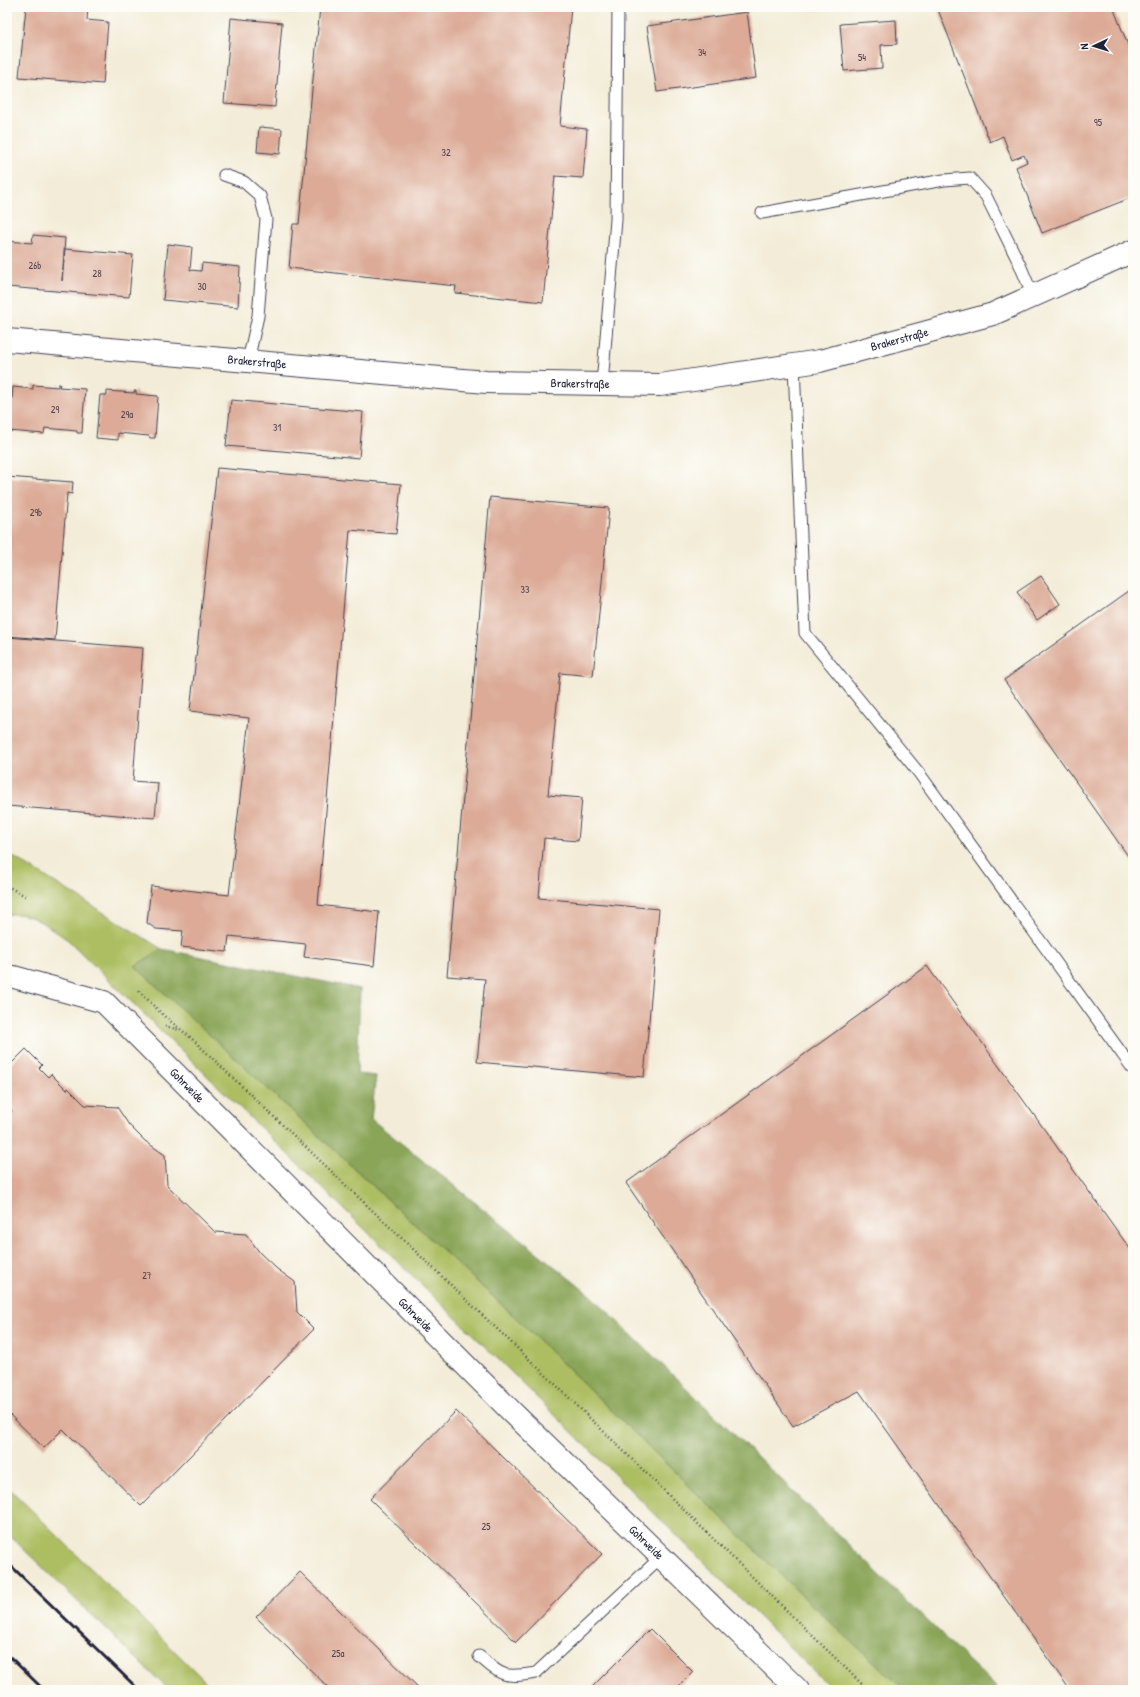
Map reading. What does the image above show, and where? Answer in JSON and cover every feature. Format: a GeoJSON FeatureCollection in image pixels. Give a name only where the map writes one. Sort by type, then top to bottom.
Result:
{"type":"FeatureCollection","features":[{"type":"Feature","properties":{"kind":"street","name":"Brakerstraße"},"geometry":{"type":"LineString","coordinates":[[7,340],[486,382],[660,384],[820,361],[993,314],[1133,251]]}},
{"type":"Feature","properties":{"kind":"street","name":"Gohrweide"},"geometry":{"type":"LineString","coordinates":[[14,977],[104,1002],[512,1412],[798,1690]]}},
{"type":"Feature","properties":{"kind":"lane"},"geometry":{"type":"LineString","coordinates":[[602,384],[616,220],[618,7]]}},
{"type":"Feature","properties":{"kind":"lane"},"geometry":{"type":"LineString","coordinates":[[224,175],[244,182],[260,196],[266,219],[258,316],[248,361]]}},
{"type":"Feature","properties":{"kind":"lane"},"geometry":{"type":"LineString","coordinates":[[762,213],[944,180],[970,178],[986,196],[1020,265],[1033,296]]}},
{"type":"Feature","properties":{"kind":"lane"},"geometry":{"type":"LineString","coordinates":[[794,365],[805,633],[919,774],[1133,1069]]}},
{"type":"Feature","properties":{"kind":"lane"},"geometry":{"type":"LineString","coordinates":[[479,1656],[499,1673],[515,1676],[536,1673],[661,1557]]}},
{"type":"Feature","properties":{"kind":"path"},"geometry":{"type":"LineString","coordinates":[[7,886],[27,897]]}},
{"type":"Feature","properties":{"kind":"path"},"geometry":{"type":"LineString","coordinates":[[139,991],[556,1385],[868,1690]]}},
{"type":"Feature","properties":{"kind":"green space"},"geometry":{"type":"Polygon","coordinates":[[[7,853],[162,949],[135,966],[514,1316],[815,1608],[905,1690],[833,1690],[502,1363],[68,940],[31,917],[15,914],[7,915],[7,853]]]}},
{"type":"Feature","properties":{"kind":"green space"},"geometry":{"type":"Polygon","coordinates":[[[162,949],[360,989],[357,1074],[376,1076],[371,1119],[590,1295],[999,1690],[905,1690],[815,1608],[514,1316],[135,966],[162,949]]]}},
{"type":"Feature","properties":{"kind":"green space"},"geometry":{"type":"Polygon","coordinates":[[[7,1486],[214,1690],[169,1690],[7,1533],[7,1486]]]}},
{"type":"Feature","properties":{"kind":"building"},"geometry":{"type":"Polygon","coordinates":[[[26,7],[88,7],[87,20],[108,22],[103,84],[19,77],[26,7]]]}},
{"type":"Feature","properties":{"kind":"building"},"geometry":{"type":"Polygon","coordinates":[[[320,7],[571,7],[560,126],[587,129],[583,178],[555,176],[543,302],[455,293],[456,286],[289,268],[293,224],[299,224],[320,7]]]}},
{"type":"Feature","properties":{"kind":"building"},"geometry":{"type":"Polygon","coordinates":[[[937,7],[1113,7],[1133,58],[1133,197],[1042,233],[1016,167],[1027,162],[1024,155],[1012,160],[1003,136],[990,142],[937,7]]]}},
{"type":"Feature","properties":{"kind":"building"},"geometry":{"type":"Polygon","coordinates":[[[747,12],[756,78],[657,92],[647,26],[747,12]]]}},
{"type":"Feature","properties":{"kind":"building"},"geometry":{"type":"Polygon","coordinates":[[[231,18],[282,23],[275,107],[224,103],[231,18]]]}},
{"type":"Feature","properties":{"kind":"building"},"geometry":{"type":"Polygon","coordinates":[[[896,20],[897,44],[881,45],[882,68],[844,71],[840,24],[896,20]]]}},
{"type":"Feature","properties":{"kind":"building"},"geometry":{"type":"Polygon","coordinates":[[[259,127],[282,129],[280,154],[257,152],[259,127]]]}},
{"type":"Feature","properties":{"kind":"building"},"geometry":{"type":"Polygon","coordinates":[[[33,235],[65,238],[62,281],[65,249],[133,255],[129,297],[7,287],[7,241],[32,243],[33,235]]]}},
{"type":"Feature","properties":{"kind":"building"},"geometry":{"type":"Polygon","coordinates":[[[168,244],[192,247],[190,270],[201,271],[202,263],[240,267],[238,307],[163,300],[168,244]]]}},
{"type":"Feature","properties":{"kind":"building"},"geometry":{"type":"Polygon","coordinates":[[[58,384],[60,384],[59,387],[85,389],[82,433],[77,433],[77,431],[45,428],[44,434],[9,431],[7,447],[7,398],[12,399],[13,387],[33,389],[33,385],[58,387],[58,384]]]}},
{"type":"Feature","properties":{"kind":"building"},"geometry":{"type":"Polygon","coordinates":[[[107,391],[134,393],[134,391],[136,391],[136,394],[158,396],[155,438],[118,433],[118,440],[96,438],[100,395],[107,395],[107,391]]]}},
{"type":"Feature","properties":{"kind":"building"},"geometry":{"type":"Polygon","coordinates":[[[231,400],[363,412],[359,458],[226,446],[231,400]]]}},
{"type":"Feature","properties":{"kind":"building"},"geometry":{"type":"Polygon","coordinates":[[[217,468],[401,484],[396,534],[350,530],[318,905],[379,912],[374,966],[304,957],[306,944],[229,936],[227,952],[181,947],[183,931],[156,929],[147,923],[151,886],[229,895],[249,718],[190,711],[217,468]]]}},
{"type":"Feature","properties":{"kind":"building"},"geometry":{"type":"Polygon","coordinates":[[[7,477],[73,482],[72,494],[67,493],[55,640],[7,636],[7,477]]]}},
{"type":"Feature","properties":{"kind":"building"},"geometry":{"type":"Polygon","coordinates":[[[490,497],[609,508],[593,676],[560,673],[548,795],[582,798],[578,841],[544,838],[539,898],[659,909],[644,1077],[477,1062],[485,979],[447,976],[490,497]]]}},
{"type":"Feature","properties":{"kind":"building"},"geometry":{"type":"Polygon","coordinates":[[[1041,576],[1060,604],[1037,620],[1017,592],[1041,576]]]}},
{"type":"Feature","properties":{"kind":"building"},"geometry":{"type":"Polygon","coordinates":[[[1133,588],[1133,863],[1004,680],[1133,588]]]}},
{"type":"Feature","properties":{"kind":"building"},"geometry":{"type":"Polygon","coordinates":[[[7,637],[143,648],[133,781],[158,783],[155,818],[7,806],[7,637]]]}},
{"type":"Feature","properties":{"kind":"building"},"geometry":{"type":"Polygon","coordinates":[[[927,966],[1133,1253],[1133,1690],[1070,1690],[859,1391],[793,1426],[626,1183],[927,966]]]}},
{"type":"Feature","properties":{"kind":"building"},"geometry":{"type":"Polygon","coordinates":[[[26,1049],[42,1065],[39,1068],[48,1077],[51,1074],[85,1105],[117,1107],[129,1125],[145,1141],[165,1155],[167,1185],[215,1232],[246,1234],[260,1253],[277,1269],[295,1282],[297,1312],[314,1329],[141,1506],[63,1429],[44,1448],[7,1412],[7,1116],[12,1111],[7,1107],[7,1068],[26,1049]]]}},
{"type":"Feature","properties":{"kind":"building"},"geometry":{"type":"Polygon","coordinates":[[[456,1411],[602,1554],[516,1642],[370,1499],[456,1411]]]}},
{"type":"Feature","properties":{"kind":"building"},"geometry":{"type":"Polygon","coordinates":[[[300,1572],[421,1690],[331,1690],[256,1617],[300,1572]]]}},
{"type":"Feature","properties":{"kind":"building"},"geometry":{"type":"Polygon","coordinates":[[[650,1629],[693,1672],[675,1690],[589,1690],[650,1629]]]}},
{"type":"Feature","properties":{"kind":"railway"},"geometry":{"type":"LineString","coordinates":[[7,1562],[139,1690]]}},
{"type":"Feature","properties":{"kind":"railway"},"geometry":{"type":"LineString","coordinates":[[7,1654],[44,1690]]}}]}
